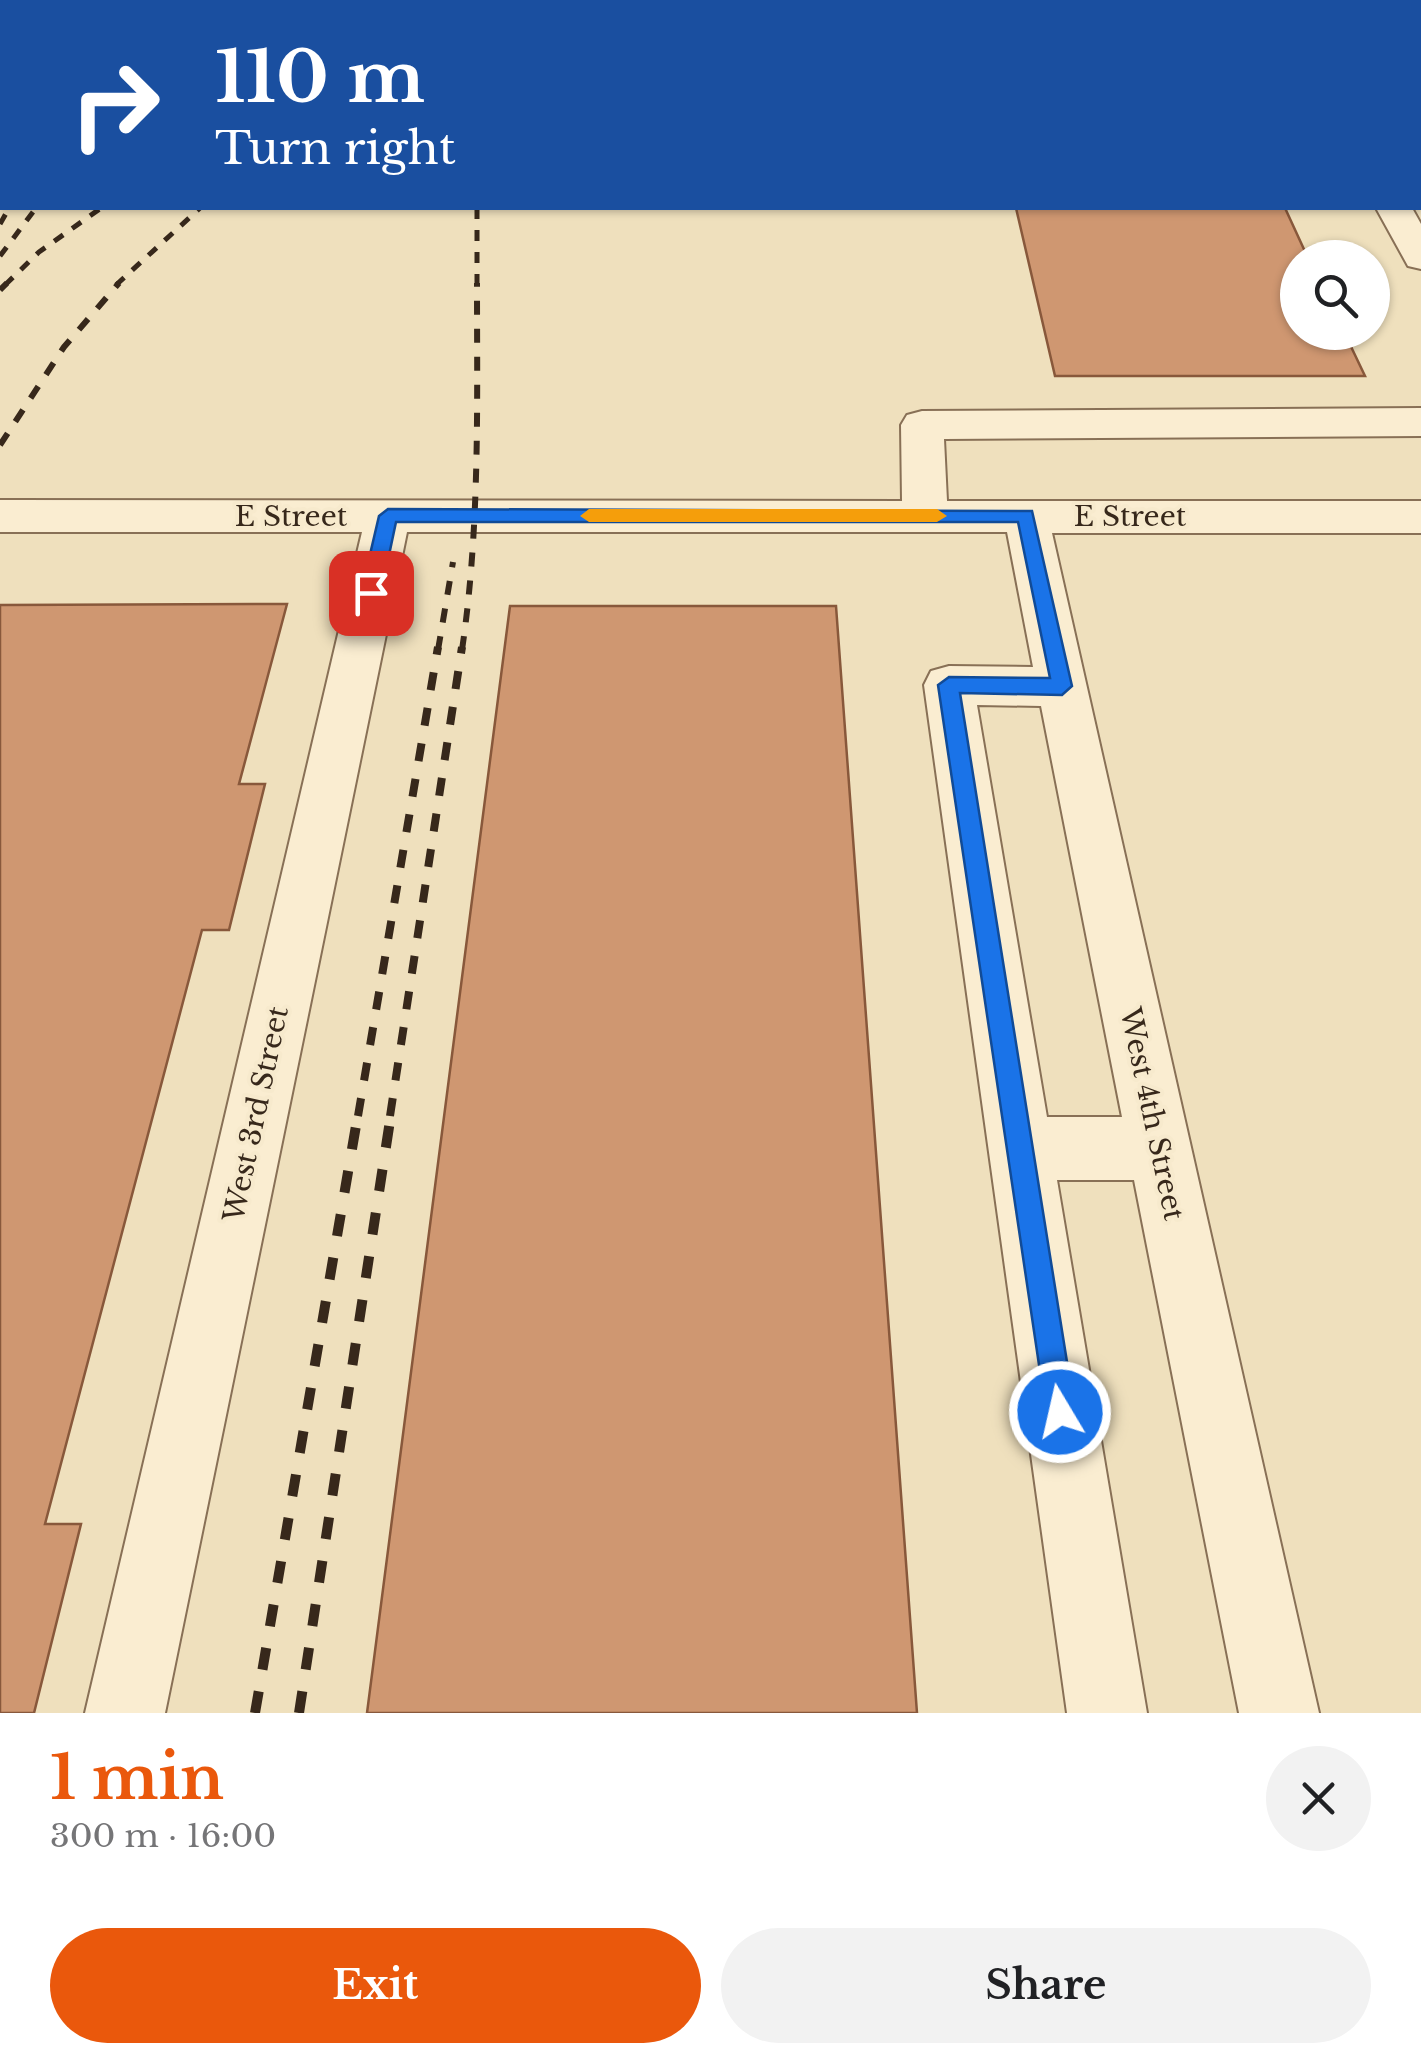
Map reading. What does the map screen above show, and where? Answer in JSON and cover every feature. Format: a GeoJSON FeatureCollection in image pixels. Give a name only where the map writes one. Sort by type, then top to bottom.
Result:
{"type":"FeatureCollection","features":[{"type":"Feature","properties":{"kind":"street"},"geometry":{"type":"LineString","coordinates":[[1395,210],[1421,258]]}},
{"type":"Feature","properties":{"kind":"street"},"geometry":{"type":"LineString","coordinates":[[925,516],[922,425],[1421,422]]}},
{"type":"Feature","properties":{"kind":"street","name":"E Street"},"geometry":{"type":"LineString","coordinates":[[0,516],[1421,516]]}},
{"type":"Feature","properties":{"kind":"street","name":"West 3rd Street"},"geometry":{"type":"LineString","coordinates":[[125,1713],[388,516]]}},
{"type":"Feature","properties":{"kind":"street","name":"West 4th Street"},"geometry":{"type":"LineString","coordinates":[[1026,516],[1279,1713]]}},
{"type":"Feature","properties":{"kind":"street"},"geometry":{"type":"LineString","coordinates":[[1062,686],[949,685],[1107,1713]]}},
{"type":"Feature","properties":{"kind":"street"},"geometry":{"type":"LineString","coordinates":[[1020,1150],[1159,1148]]}},
{"type":"Feature","properties":{"kind":"building"},"geometry":{"type":"Polygon","coordinates":[[[1016,210],[1286,210],[1300,240],[1280,240],[1280,350],[1353,350],[1365,376],[1055,376],[1016,210]]]}},
{"type":"Feature","properties":{"kind":"building"},"geometry":{"type":"Polygon","coordinates":[[[287,604],[239,784],[265,784],[229,930],[202,930],[45,1524],[81,1524],[34,1713],[0,1713],[0,605],[287,604]]]}},
{"type":"Feature","properties":{"kind":"building"},"geometry":{"type":"Polygon","coordinates":[[[510,606],[836,606],[917,1713],[367,1713],[510,606]]]}},
{"type":"Feature","properties":{"kind":"railway"},"geometry":{"type":"LineString","coordinates":[[0,224],[8,210]]}},
{"type":"Feature","properties":{"kind":"railway"},"geometry":{"type":"LineString","coordinates":[[0,256],[34,210]]}},
{"type":"Feature","properties":{"kind":"railway"},"geometry":{"type":"LineString","coordinates":[[5,285],[39,252],[98,210]]}},
{"type":"Feature","properties":{"kind":"railway"},"geometry":{"type":"LineString","coordinates":[[116,285],[198,210]]}},
{"type":"Feature","properties":{"kind":"railway"},"geometry":{"type":"LineString","coordinates":[[462,650],[475,513],[477,210]]}},
{"type":"Feature","properties":{"kind":"railway"},"geometry":{"type":"LineString","coordinates":[[0,445],[64,347],[119,283]]}},
{"type":"Feature","properties":{"kind":"railway"},"geometry":{"type":"LineString","coordinates":[[0,290],[5,285]]}},
{"type":"Feature","properties":{"kind":"railway"},"geometry":{"type":"LineString","coordinates":[[438,650],[453,562]]}},
{"type":"Feature","properties":{"kind":"railway"},"geometry":{"type":"LineString","coordinates":[[358,1116],[438,647]]}},
{"type":"Feature","properties":{"kind":"railway"},"geometry":{"type":"LineString","coordinates":[[390,1116],[462,647]]}},
{"type":"Feature","properties":{"kind":"railway"},"geometry":{"type":"LineString","coordinates":[[255,1713],[358,1114]]}},
{"type":"Feature","properties":{"kind":"railway"},"geometry":{"type":"LineString","coordinates":[[299,1713],[391,1114]]}},
{"type":"Feature","properties":{"kind":"slow traffic"},"geometry":{"type":"LineString","coordinates":[[589,516],[937,516]]}},
{"type":"Feature","properties":{"kind":"route"},"geometry":{"type":"LineString","coordinates":[[371,593],[388,516],[1026,516],[1062,686],[949,685],[1060,1412]]}}]}
